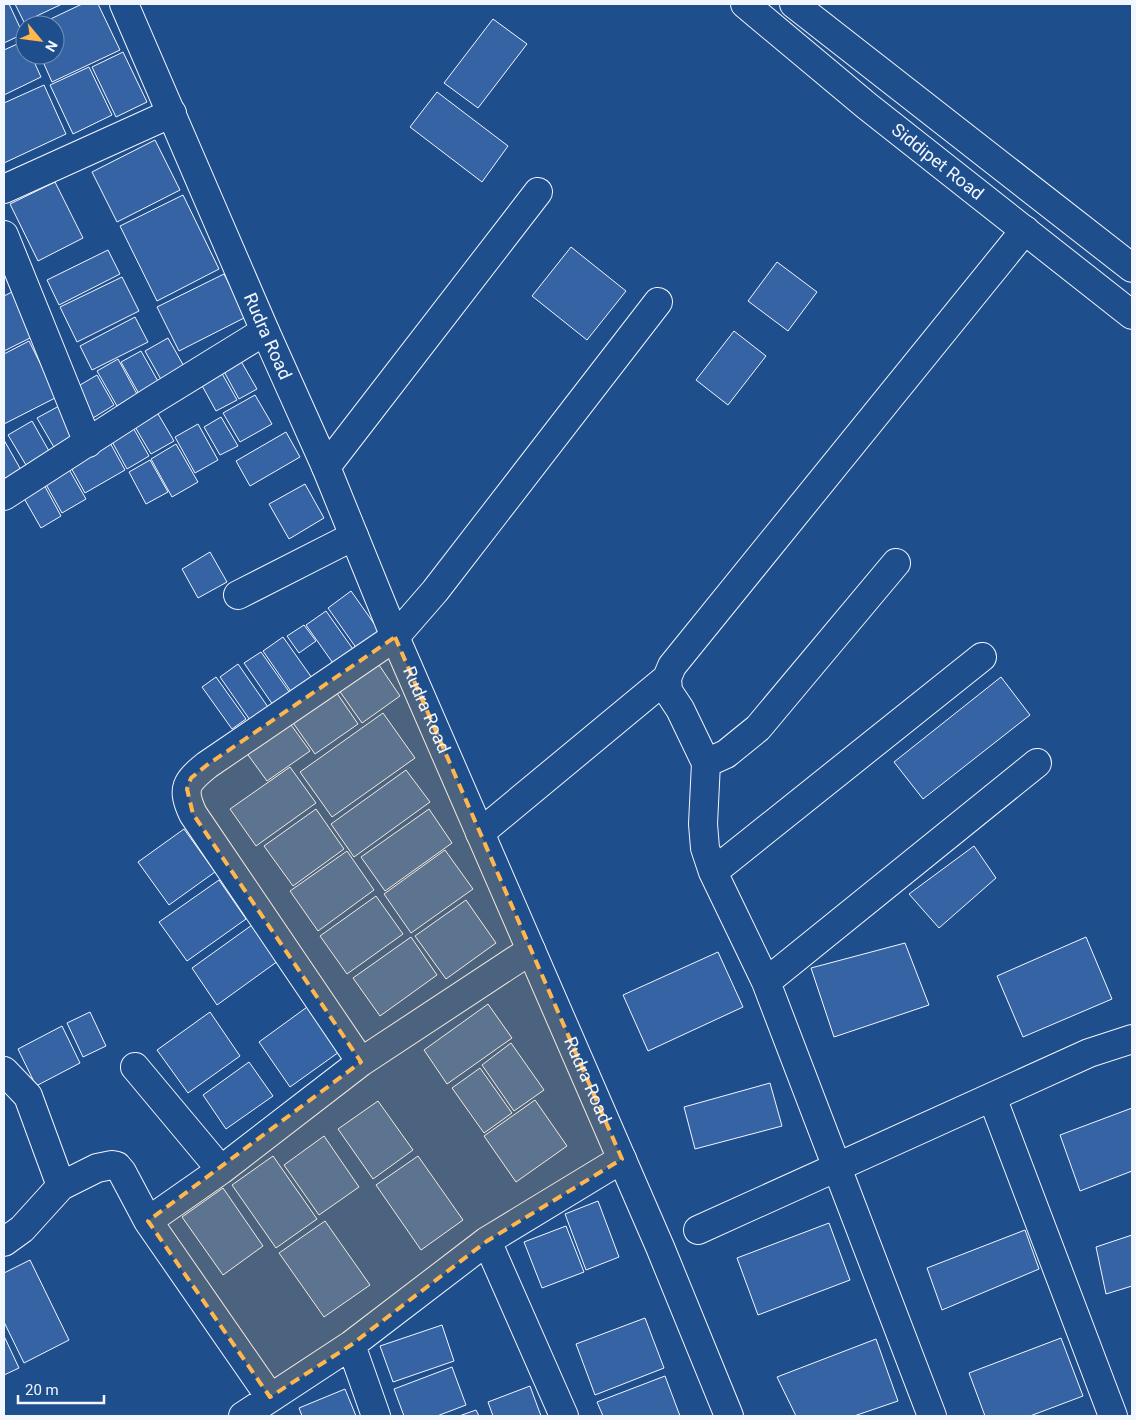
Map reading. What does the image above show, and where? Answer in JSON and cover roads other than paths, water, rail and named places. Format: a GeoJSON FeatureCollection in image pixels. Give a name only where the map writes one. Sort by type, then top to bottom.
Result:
{"type":"FeatureCollection","features":[{"type":"Feature","properties":{"kind":"street","name":"Rudra Road"},"geometry":{"type":"LineString","coordinates":[[124,4],[265,331],[326,467],[395,637],[660,1247],[729,1416]]}},
{"type":"Feature","properties":{"kind":"street","name":"Siddipet Road"},"geometry":{"type":"LineString","coordinates":[[745,4],[868,106],[1132,315]]}},
{"type":"Feature","properties":{"kind":"street","name":"Siddipet Road"},"geometry":{"type":"LineString","coordinates":[[794,4],[1132,268]]}},
{"type":"Feature","properties":{"kind":"street"},"geometry":{"type":"LineString","coordinates":[[4,189],[172,113]]}},
{"type":"Feature","properties":{"kind":"street"},"geometry":{"type":"LineString","coordinates":[[326,467],[538,192]]}},
{"type":"Feature","properties":{"kind":"street"},"geometry":{"type":"LineString","coordinates":[[932,1416],[766,982],[713,872],[705,848],[703,824],[706,763],[680,709],[668,691],[667,678],[678,658],[1025,230]]}},
{"type":"Feature","properties":{"kind":"street"},"geometry":{"type":"LineString","coordinates":[[4,235],[88,443]]}},
{"type":"Feature","properties":{"kind":"street"},"geometry":{"type":"LineString","coordinates":[[361,1062],[193,814],[187,801],[187,789],[190,778],[395,637],[435,591],[658,302]]}},
{"type":"Feature","properties":{"kind":"street"},"geometry":{"type":"LineString","coordinates":[[4,496],[265,331]]}},
{"type":"Feature","properties":{"kind":"street"},"geometry":{"type":"LineString","coordinates":[[238,595],[354,536]]}},
{"type":"Feature","properties":{"kind":"street"},"geometry":{"type":"LineString","coordinates":[[706,763],[726,754],[758,728],[896,563]]}},
{"type":"Feature","properties":{"kind":"street"},"geometry":{"type":"LineString","coordinates":[[713,872],[982,657]]}},
{"type":"Feature","properties":{"kind":"street"},"geometry":{"type":"LineString","coordinates":[[480,832],[667,678]]}},
{"type":"Feature","properties":{"kind":"street"},"geometry":{"type":"LineString","coordinates":[[766,982],[1037,763]]}},
{"type":"Feature","properties":{"kind":"street"},"geometry":{"type":"LineString","coordinates":[[148,1221],[221,1170],[361,1062],[531,950]]}},
{"type":"Feature","properties":{"kind":"street"},"geometry":{"type":"LineString","coordinates":[[698,1230],[1089,1053],[1132,1039]]}},
{"type":"Feature","properties":{"kind":"street"},"geometry":{"type":"LineString","coordinates":[[135,1067],[221,1170]]}},
{"type":"Feature","properties":{"kind":"street"},"geometry":{"type":"LineString","coordinates":[[4,1071],[28,1096],[61,1186]]}},
{"type":"Feature","properties":{"kind":"street"},"geometry":{"type":"LineString","coordinates":[[992,1097],[1113,1416]]}},
{"type":"Feature","properties":{"kind":"street"},"geometry":{"type":"LineString","coordinates":[[243,1416],[351,1345],[487,1241],[622,1159]]}},
{"type":"Feature","properties":{"kind":"street"},"geometry":{"type":"LineString","coordinates":[[4,1242],[22,1228],[61,1186],[97,1168],[117,1166],[148,1221],[270,1397]]}},
{"type":"Feature","properties":{"kind":"street"},"geometry":{"type":"LineString","coordinates":[[487,1241],[564,1416]]}},
{"type":"Feature","properties":{"kind":"street"},"geometry":{"type":"LineString","coordinates":[[351,1345],[376,1416]]}}]}
